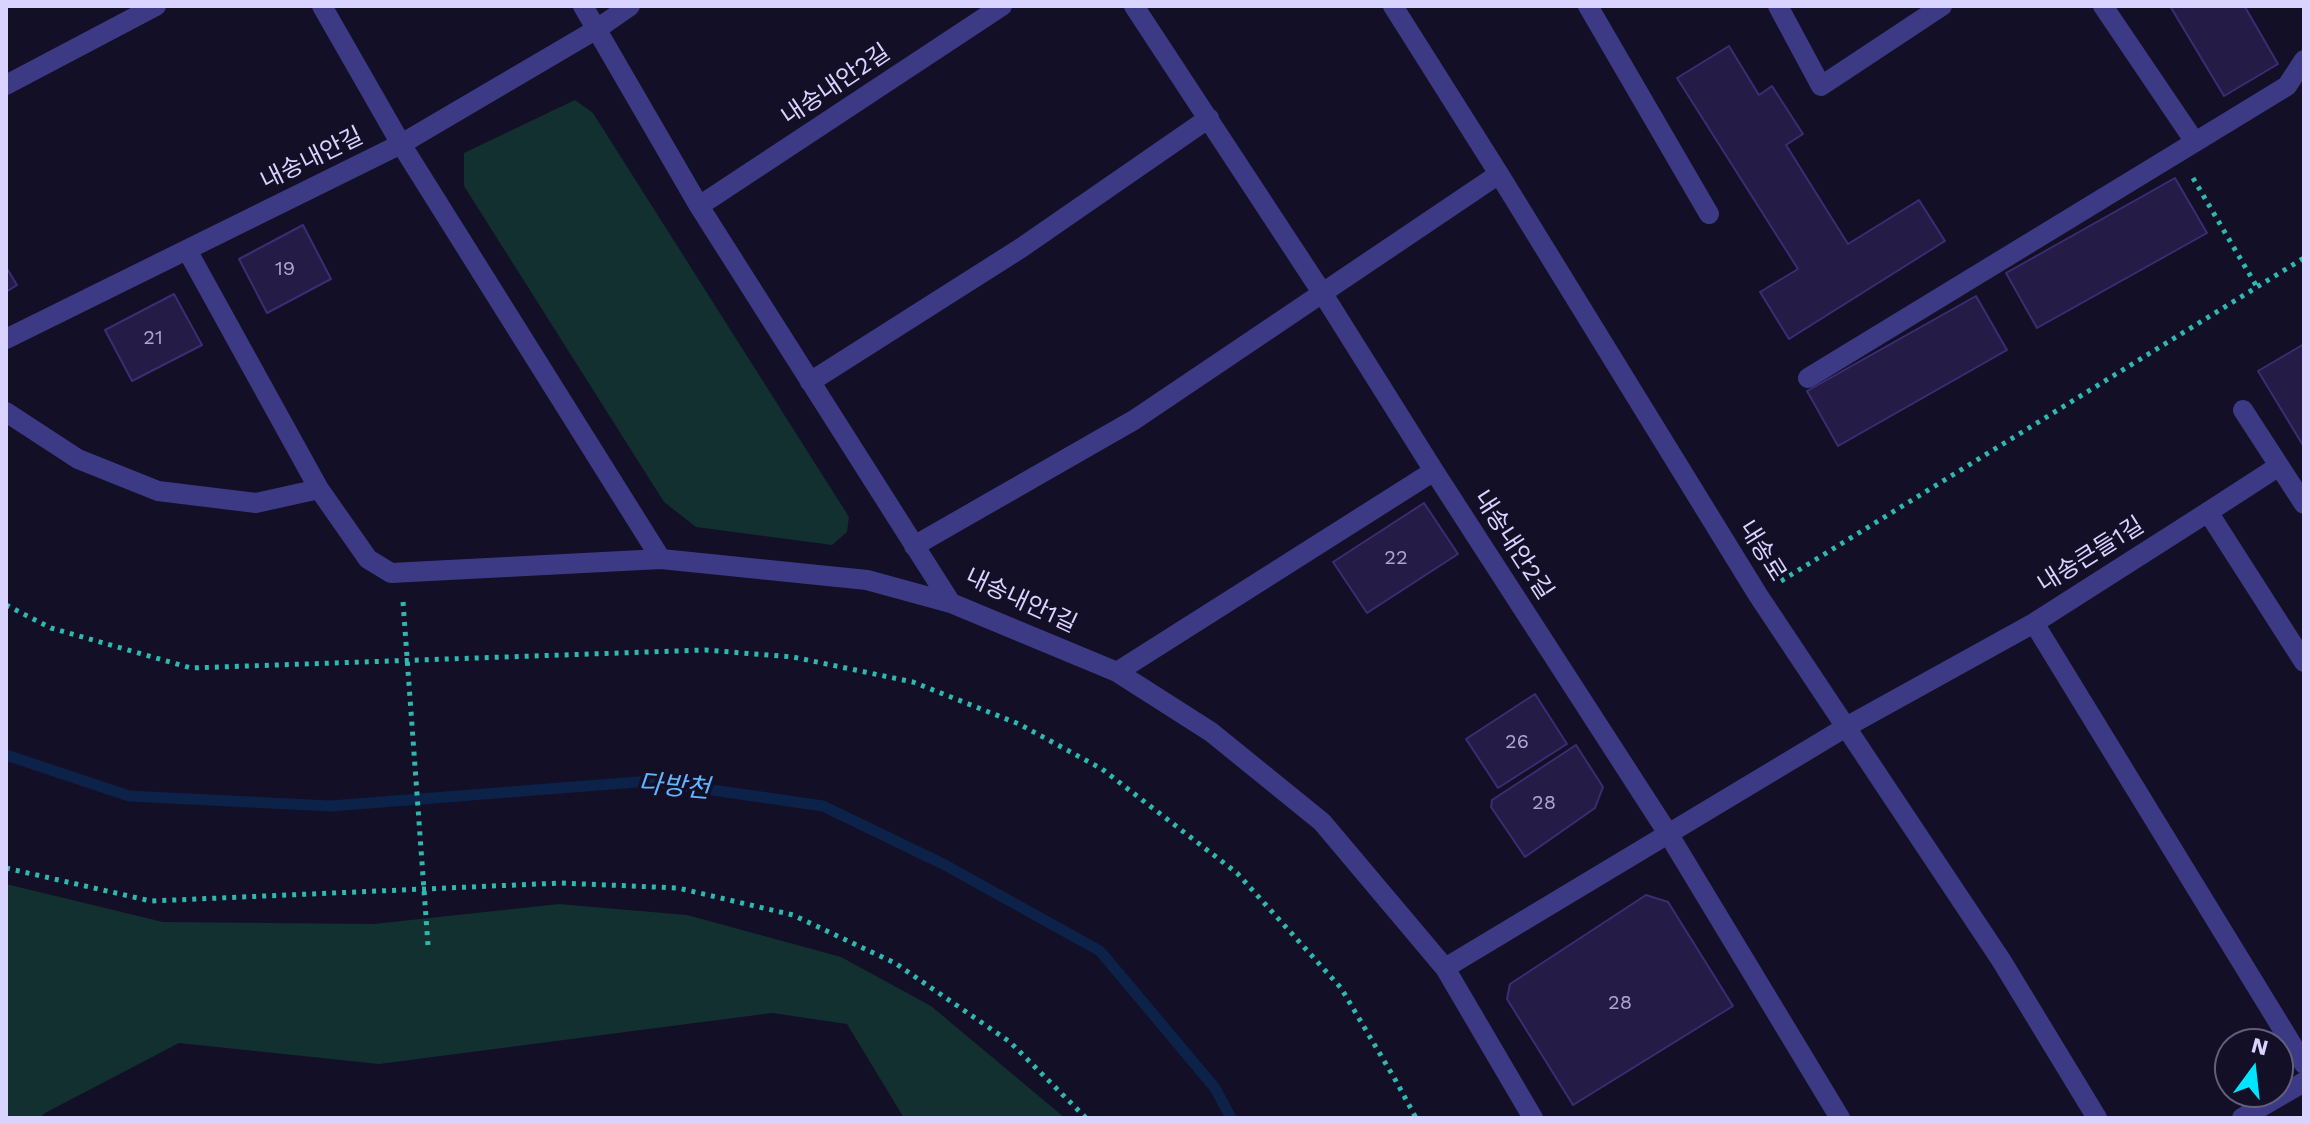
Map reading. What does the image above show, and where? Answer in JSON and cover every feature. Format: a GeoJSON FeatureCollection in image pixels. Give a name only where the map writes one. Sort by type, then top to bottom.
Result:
{"type":"FeatureCollection","features":[{"type":"Feature","properties":{"kind":"street"},"geometry":{"type":"LineString","coordinates":[[6,85],[156,6]]}},
{"type":"Feature","properties":{"kind":"street"},"geometry":{"type":"LineString","coordinates":[[322,6],[401,144],[661,559]]}},
{"type":"Feature","properties":{"kind":"street","name":"내송내안1길"},"geometry":{"type":"LineString","coordinates":[[583,6],[699,206],[951,603],[1117,672],[1211,732],[1322,822],[1445,968],[1533,1118]]}},
{"type":"Feature","properties":{"kind":"street","name":"내송내안길"},"geometry":{"type":"LineString","coordinates":[[6,339],[401,144],[597,29],[630,6]]}},
{"type":"Feature","properties":{"kind":"street","name":"내송내안2길"},"geometry":{"type":"LineString","coordinates":[[699,206],[1002,6]]}},
{"type":"Feature","properties":{"kind":"street","name":"내송내안2길"},"geometry":{"type":"LineString","coordinates":[[1134,6],[1323,294],[1669,835],[1840,1118]]}},
{"type":"Feature","properties":{"kind":"street","name":"내송로"},"geometry":{"type":"LineString","coordinates":[[1393,6],[1758,595],[2001,960],[2097,1118]]}},
{"type":"Feature","properties":{"kind":"street"},"geometry":{"type":"LineString","coordinates":[[1588,6],[1709,214]]}},
{"type":"Feature","properties":{"kind":"street"},"geometry":{"type":"LineString","coordinates":[[1778,6],[1821,86],[1942,6]]}},
{"type":"Feature","properties":{"kind":"street"},"geometry":{"type":"LineString","coordinates":[[2103,6],[2186,147]]}},
{"type":"Feature","properties":{"kind":"street"},"geometry":{"type":"LineString","coordinates":[[1808,378],[2287,86],[2304,60]]}},
{"type":"Feature","properties":{"kind":"street"},"geometry":{"type":"LineString","coordinates":[[810,382],[1021,248],[1209,118]]}},
{"type":"Feature","properties":{"kind":"street"},"geometry":{"type":"LineString","coordinates":[[914,546],[1134,420],[1499,174]]}},
{"type":"Feature","properties":{"kind":"street"},"geometry":{"type":"LineString","coordinates":[[187,250],[319,489],[368,559],[391,573],[661,559],[867,580],[951,603]]}},
{"type":"Feature","properties":{"kind":"street"},"geometry":{"type":"LineString","coordinates":[[2243,410],[2304,504]]}},
{"type":"Feature","properties":{"kind":"street"},"geometry":{"type":"LineString","coordinates":[[6,412],[78,459],[158,491],[256,503],[319,489]]}},
{"type":"Feature","properties":{"kind":"street","name":"내송큰들1길"},"geometry":{"type":"LineString","coordinates":[[1445,968],[1846,727],[2034,623],[2279,466]]}},
{"type":"Feature","properties":{"kind":"street"},"geometry":{"type":"LineString","coordinates":[[1117,672],[1434,471]]}},
{"type":"Feature","properties":{"kind":"street"},"geometry":{"type":"LineString","coordinates":[[2208,512],[2304,662]]}},
{"type":"Feature","properties":{"kind":"street"},"geometry":{"type":"LineString","coordinates":[[2034,623],[2304,1064]]}},
{"type":"Feature","properties":{"kind":"street"},"geometry":{"type":"LineString","coordinates":[[2242,1118],[2304,1082]]}},
{"type":"Feature","properties":{"kind":"path"},"geometry":{"type":"LineString","coordinates":[[2186,147],[2257,287]]}},
{"type":"Feature","properties":{"kind":"path"},"geometry":{"type":"LineString","coordinates":[[1758,595],[2304,258]]}},
{"type":"Feature","properties":{"kind":"path"},"geometry":{"type":"LineString","coordinates":[[401,573],[428,945]]}},
{"type":"Feature","properties":{"kind":"path"},"geometry":{"type":"LineString","coordinates":[[6,605],[51,628],[191,668],[705,650],[793,657],[913,682],[1019,724],[1102,769],[1237,873],[1341,988],[1416,1118]]}},
{"type":"Feature","properties":{"kind":"path"},"geometry":{"type":"LineString","coordinates":[[6,868],[151,901],[561,883],[678,888],[793,915],[895,963],[1010,1042],[1086,1118]]}},
{"type":"Feature","properties":{"kind":"green space"},"geometry":{"type":"Polygon","coordinates":[[[575,100],[593,113],[849,517],[847,532],[832,545],[696,527],[664,502],[464,186],[464,153],[575,100]]]}},
{"type":"Feature","properties":{"kind":"green space"},"geometry":{"type":"Polygon","coordinates":[[[6,884],[163,922],[374,924],[559,904],[687,915],[841,957],[931,1006],[1065,1118],[904,1118],[847,1024],[772,1013],[379,1064],[179,1043],[40,1118],[6,1118],[6,884]]]}},
{"type":"Feature","properties":{"kind":"building"},"geometry":{"type":"Polygon","coordinates":[[[2170,6],[2247,6],[2278,64],[2224,96],[2170,6]]]}},
{"type":"Feature","properties":{"kind":"building"},"geometry":{"type":"Polygon","coordinates":[[[1729,46],[1759,95],[1772,86],[1803,134],[1786,145],[1848,244],[1919,200],[1945,241],[1789,339],[1760,292],[1798,269],[1677,78],[1729,46]]]}},
{"type":"Feature","properties":{"kind":"building"},"geometry":{"type":"Polygon","coordinates":[[[2175,178],[2207,233],[2037,328],[2006,273],[2175,178]]]}},
{"type":"Feature","properties":{"kind":"building"},"geometry":{"type":"Polygon","coordinates":[[[303,225],[331,279],[267,313],[239,259],[303,225]]]}},
{"type":"Feature","properties":{"kind":"building"},"geometry":{"type":"Polygon","coordinates":[[[6,267],[17,285],[6,292],[6,267]]]}},
{"type":"Feature","properties":{"kind":"building"},"geometry":{"type":"Polygon","coordinates":[[[174,294],[202,345],[132,381],[105,330],[174,294]]]}},
{"type":"Feature","properties":{"kind":"building"},"geometry":{"type":"Polygon","coordinates":[[[1976,296],[2007,350],[1838,446],[1807,391],[1976,296]]]}},
{"type":"Feature","properties":{"kind":"building"},"geometry":{"type":"Polygon","coordinates":[[[2304,344],[2304,447],[2258,371],[2304,344]]]}},
{"type":"Feature","properties":{"kind":"building"},"geometry":{"type":"Polygon","coordinates":[[[1424,503],[1458,554],[1367,613],[1333,562],[1424,503]]]}},
{"type":"Feature","properties":{"kind":"building"},"geometry":{"type":"Polygon","coordinates":[[[1535,694],[1567,744],[1498,788],[1466,739],[1535,694]]]}},
{"type":"Feature","properties":{"kind":"building"},"geometry":{"type":"Polygon","coordinates":[[[1576,745],[1603,787],[1595,808],[1525,857],[1491,807],[1492,800],[1576,745]]]}},
{"type":"Feature","properties":{"kind":"building"},"geometry":{"type":"Polygon","coordinates":[[[1646,895],[1668,902],[1733,1006],[1573,1105],[1507,999],[1510,984],[1646,895]]]}},
{"type":"Feature","properties":{"kind":"waterway","name":"다방천"},"geometry":{"type":"LineString","coordinates":[[6,755],[129,796],[331,806],[650,781],[823,806],[945,865],[1100,951],[1215,1088],[1231,1118]]}}]}
